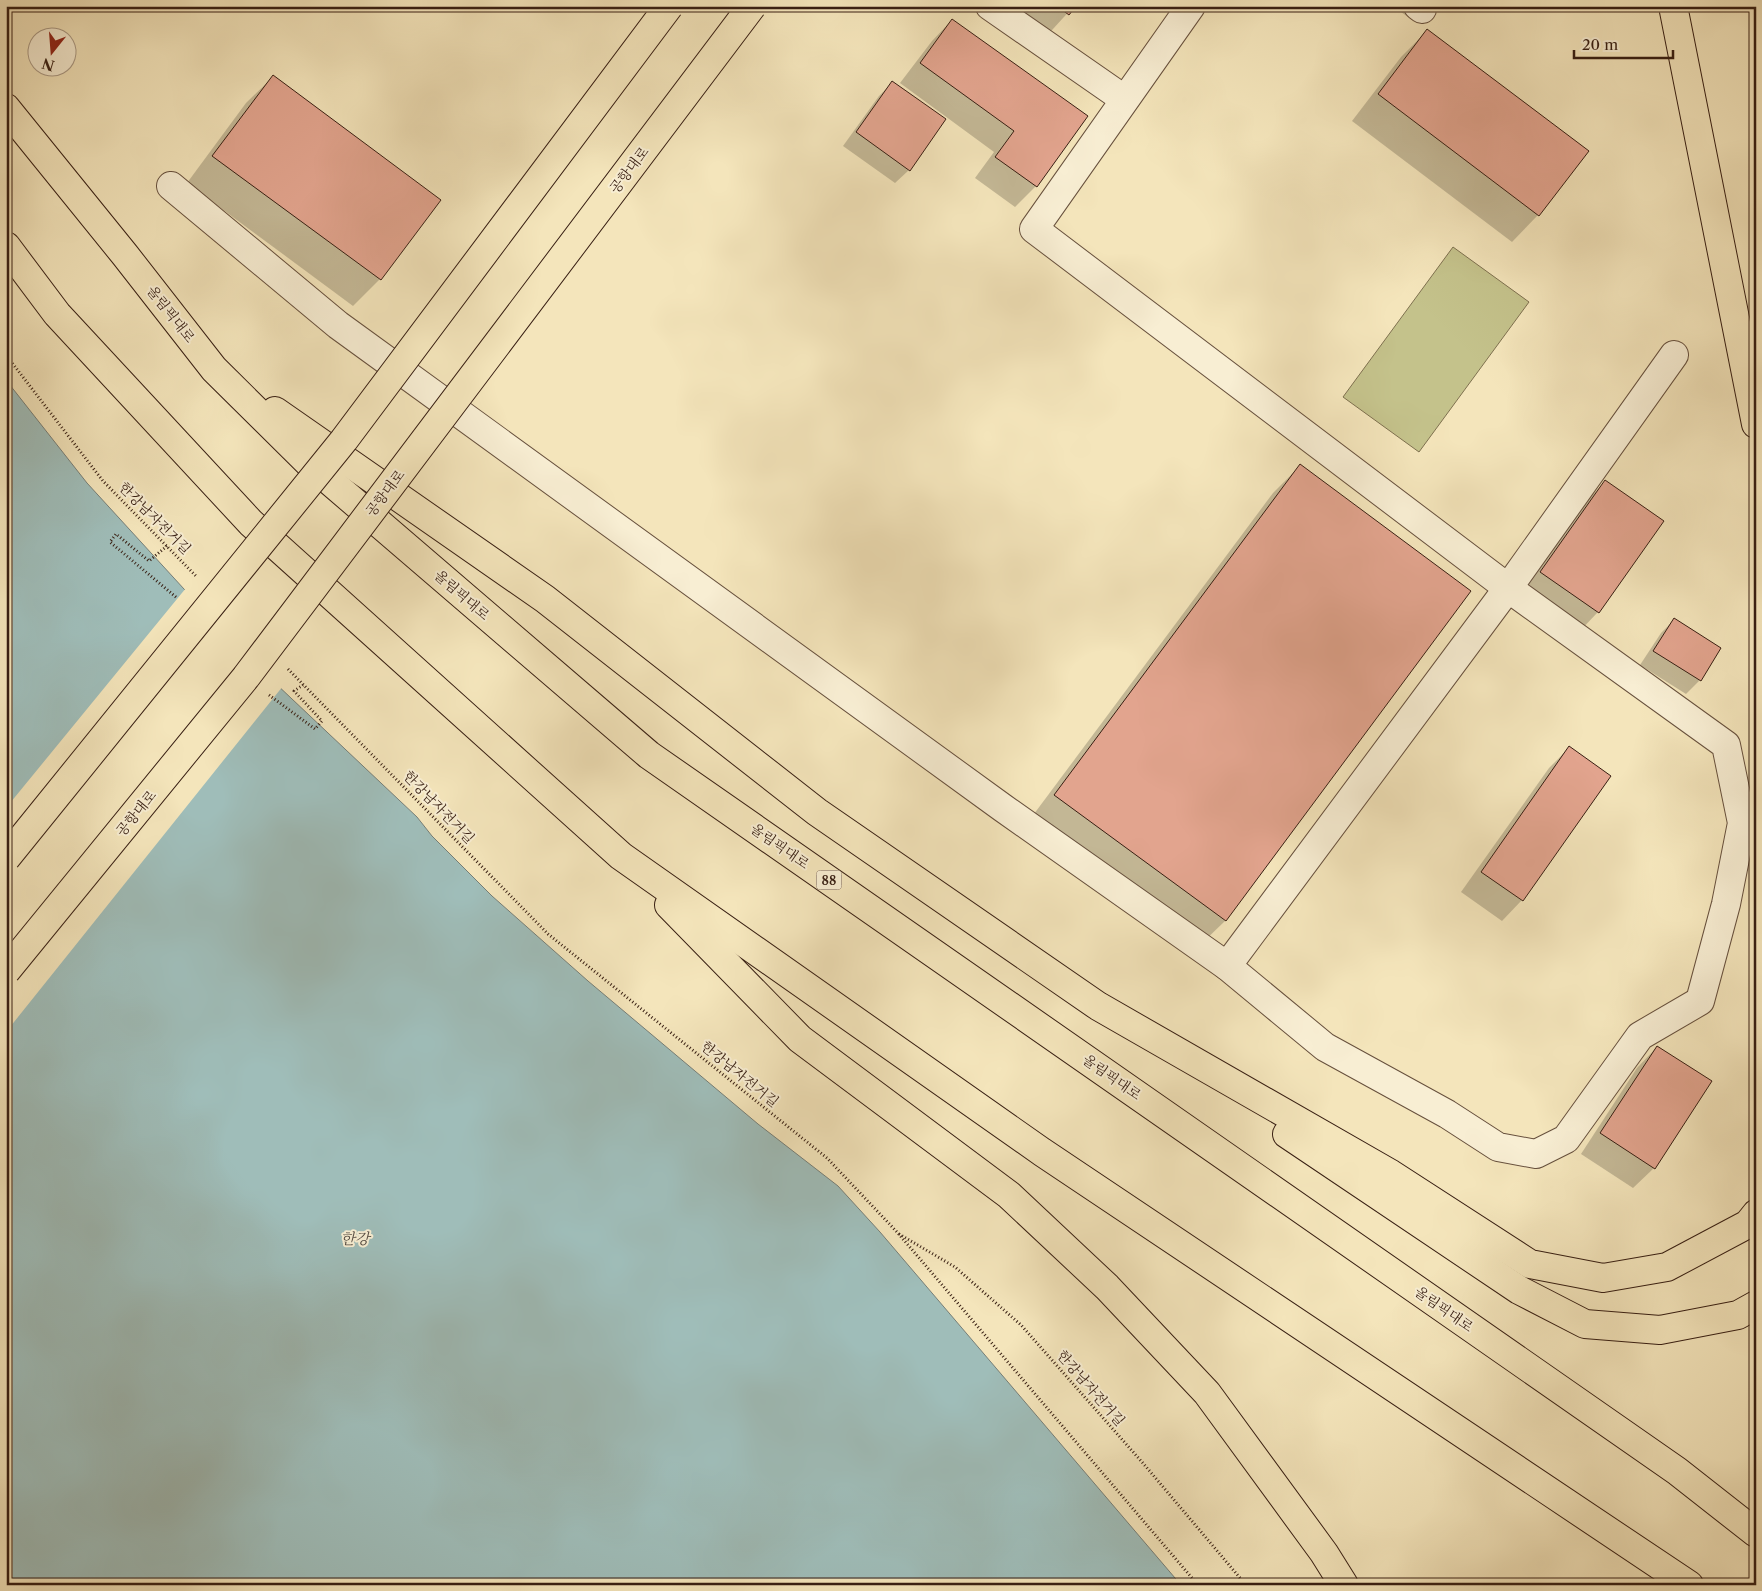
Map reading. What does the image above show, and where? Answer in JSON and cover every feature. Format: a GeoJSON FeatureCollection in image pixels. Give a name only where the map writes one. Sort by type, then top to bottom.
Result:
{"type":"FeatureCollection","features":[{"type":"Feature","properties":{"kind":"main road"},"geometry":{"type":"LineString","coordinates":[[6,858],[344,440],[669,6]]}},
{"type":"Feature","properties":{"kind":"main road","name":"공항대로"},"geometry":{"type":"LineString","coordinates":[[6,971],[246,677],[752,6]]}},
{"type":"Feature","properties":{"kind":"main road"},"geometry":{"type":"LineString","coordinates":[[1674,6],[1756,424]]}},
{"type":"Feature","properties":{"kind":"main road","name":"올림픽대로"},"geometry":{"type":"LineString","coordinates":[[6,108],[214,369],[310,464],[649,755],[1677,1471],[1756,1533]]}},
{"type":"Feature","properties":{"kind":"main road"},"geometry":{"type":"LineString","coordinates":[[6,246],[57,314],[251,523],[621,856],[800,1038],[1009,1195],[1107,1287],[1207,1393],[1324,1554],[1344,1585]]}},
{"type":"Feature","properties":{"kind":"main road"},"geometry":{"type":"LineString","coordinates":[[214,369],[545,599],[818,812],[1098,1006],[1519,1290],[1585,1324],[1660,1330],[1738,1315],[1756,1306]]}},
{"type":"Feature","properties":{"kind":"main road"},"geometry":{"type":"LineString","coordinates":[[621,856],[1042,1152],[1689,1585]]}},
{"type":"Feature","properties":{"kind":"main road"},"geometry":{"type":"LineString","coordinates":[[1098,1006],[1391,1174],[1530,1264],[1603,1278],[1667,1268],[1748,1224],[1756,1214]]}},
{"type":"Feature","properties":{"kind":"lane"},"geometry":{"type":"LineString","coordinates":[[990,6],[1124,99]]}},
{"type":"Feature","properties":{"kind":"lane"},"geometry":{"type":"LineString","coordinates":[[171,186],[338,324],[1003,808],[1227,966],[1325,1047],[1447,1114],[1498,1147],[1536,1154],[1566,1139],[1640,1036],[1700,1001],[1726,904],[1742,823],[1726,745],[1508,588],[1034,229],[1191,6]]}},
{"type":"Feature","properties":{"kind":"lane"},"geometry":{"type":"LineString","coordinates":[[1227,966],[1508,588],[1674,354]]}},
{"type":"Feature","properties":{"kind":"path","name":"한강남자전거길"},"geometry":{"type":"LineString","coordinates":[[6,355],[103,481],[198,577]]}},
{"type":"Feature","properties":{"kind":"path"},"geometry":{"type":"LineString","coordinates":[[166,546],[149,561],[116,534],[110,542],[200,617]]}},
{"type":"Feature","properties":{"kind":"path","name":"한강남자전거길"},"geometry":{"type":"LineString","coordinates":[[283,664],[548,934],[827,1158],[897,1232],[1198,1585]]}},
{"type":"Feature","properties":{"kind":"path"},"geometry":{"type":"LineString","coordinates":[[246,677],[315,729],[322,721],[294,691],[303,685]]}},
{"type":"Feature","properties":{"kind":"path","name":"한강남자전거길"},"geometry":{"type":"LineString","coordinates":[[897,1232],[955,1267],[1021,1325],[1142,1462],[1246,1585]]}},
{"type":"Feature","properties":{"kind":"shaded area"},"geometry":{"type":"Polygon","coordinates":[[[1453,247],[1529,302],[1419,452],[1343,397],[1453,247]]]}},
{"type":"Feature","properties":{"kind":"water","name":"한강"},"geometry":{"type":"Polygon","coordinates":[[[6,380],[87,483],[238,648],[417,817],[432,836],[492,896],[588,981],[758,1124],[838,1186],[880,1232],[1181,1585],[6,1585],[6,380]]]}},
{"type":"Feature","properties":{"kind":"pier"},"geometry":{"type":"Polygon","coordinates":[[[186,588],[240,646],[283,686],[6,1032],[6,808],[186,588]]]}},
{"type":"Feature","properties":{"kind":"building"},"geometry":{"type":"Polygon","coordinates":[[[1057,6],[1076,6],[1069,15],[1057,6]]]}},
{"type":"Feature","properties":{"kind":"building"},"geometry":{"type":"Polygon","coordinates":[[[952,19],[1088,116],[1037,187],[995,157],[1014,131],[920,63],[952,19]]]}},
{"type":"Feature","properties":{"kind":"building"},"geometry":{"type":"Polygon","coordinates":[[[1427,29],[1589,151],[1539,216],[1378,94],[1427,29]]]}},
{"type":"Feature","properties":{"kind":"building"},"geometry":{"type":"Polygon","coordinates":[[[273,75],[441,200],[381,280],[212,156],[273,75]]]}},
{"type":"Feature","properties":{"kind":"building"},"geometry":{"type":"Polygon","coordinates":[[[892,81],[946,119],[910,171],[856,132],[892,81]]]}},
{"type":"Feature","properties":{"kind":"building"},"geometry":{"type":"Polygon","coordinates":[[[1300,464],[1471,591],[1226,921],[1054,795],[1300,464]]]}},
{"type":"Feature","properties":{"kind":"building"},"geometry":{"type":"Polygon","coordinates":[[[1605,480],[1664,521],[1599,613],[1540,572],[1605,480]]]}},
{"type":"Feature","properties":{"kind":"building"},"geometry":{"type":"Polygon","coordinates":[[[1674,618],[1721,648],[1701,681],[1653,651],[1674,618]]]}},
{"type":"Feature","properties":{"kind":"building"},"geometry":{"type":"Polygon","coordinates":[[[1569,746],[1611,776],[1523,901],[1481,872],[1569,746]]]}},
{"type":"Feature","properties":{"kind":"building"},"geometry":{"type":"Polygon","coordinates":[[[1657,1046],[1712,1081],[1655,1169],[1600,1133],[1657,1046]]]}}]}
